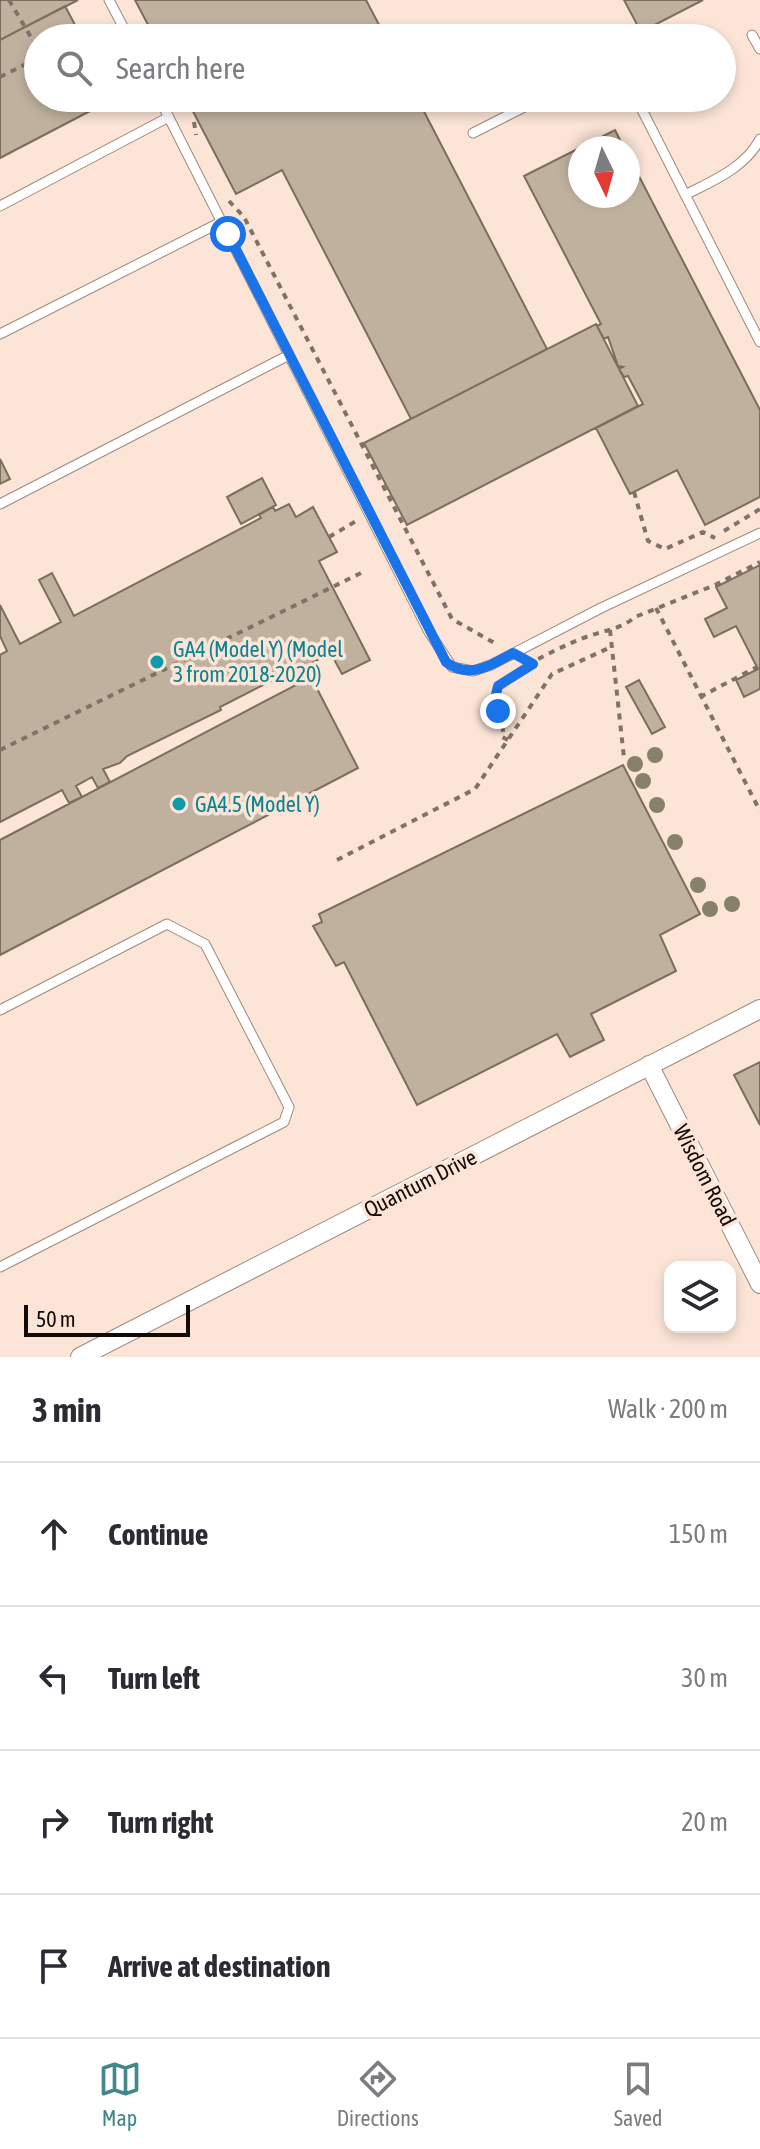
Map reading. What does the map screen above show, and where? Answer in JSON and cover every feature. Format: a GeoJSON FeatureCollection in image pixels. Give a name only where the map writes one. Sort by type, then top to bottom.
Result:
{"type":"FeatureCollection","features":[{"type":"Feature","properties":{"kind":"street","name":"Quantum Drive"},"geometry":{"type":"LineString","coordinates":[[80,1357],[111,1350],[760,1009]]}},
{"type":"Feature","properties":{"kind":"street","name":"Wisdom Road"},"geometry":{"type":"LineString","coordinates":[[649,1065],[760,1284]]}},
{"type":"Feature","properties":{"kind":"lane"},"geometry":{"type":"LineString","coordinates":[[109,0],[122,24]]}},
{"type":"Feature","properties":{"kind":"lane"},"geometry":{"type":"LineString","coordinates":[[752,35],[760,49]]}},
{"type":"Feature","properties":{"kind":"lane"},"geometry":{"type":"LineString","coordinates":[[166,112],[446,662],[462,670],[473,671],[760,533]]}},
{"type":"Feature","properties":{"kind":"lane"},"geometry":{"type":"LineString","coordinates":[[473,133],[514,112]]}},
{"type":"Feature","properties":{"kind":"lane"},"geometry":{"type":"LineString","coordinates":[[643,112],[760,342]]}},
{"type":"Feature","properties":{"kind":"lane"},"geometry":{"type":"LineString","coordinates":[[0,206],[169,117]]}},
{"type":"Feature","properties":{"kind":"lane"},"geometry":{"type":"LineString","coordinates":[[685,195],[729,172],[754,150],[760,139]]}},
{"type":"Feature","properties":{"kind":"lane"},"geometry":{"type":"LineString","coordinates":[[0,334],[221,222]]}},
{"type":"Feature","properties":{"kind":"lane"},"geometry":{"type":"LineString","coordinates":[[0,504],[289,355]]}},
{"type":"Feature","properties":{"kind":"lane"},"geometry":{"type":"LineString","coordinates":[[0,1010],[167,924],[205,944],[289,1107],[284,1122],[0,1267]]}},
{"type":"Feature","properties":{"kind":"path"},"geometry":{"type":"LineString","coordinates":[[9,0],[24,25]]}},
{"type":"Feature","properties":{"kind":"path"},"geometry":{"type":"LineString","coordinates":[[0,77],[24,65]]}},
{"type":"Feature","properties":{"kind":"path"},"geometry":{"type":"LineString","coordinates":[[194,122],[196,139]]}},
{"type":"Feature","properties":{"kind":"path"},"geometry":{"type":"LineString","coordinates":[[222,193],[244,217],[452,619],[533,664]]}},
{"type":"Feature","properties":{"kind":"path"},"geometry":{"type":"LineString","coordinates":[[634,492],[648,541],[665,549],[703,532],[715,537]]}},
{"type":"Feature","properties":{"kind":"path"},"geometry":{"type":"LineString","coordinates":[[715,537],[760,509]]}},
{"type":"Feature","properties":{"kind":"path"},"geometry":{"type":"LineString","coordinates":[[715,537],[729,578]]}},
{"type":"Feature","properties":{"kind":"path"},"geometry":{"type":"LineString","coordinates":[[508,740],[502,737],[504,725],[495,693],[502,681],[586,636],[609,630],[760,562]]}},
{"type":"Feature","properties":{"kind":"path"},"geometry":{"type":"LineString","coordinates":[[0,750],[361,573]]}},
{"type":"Feature","properties":{"kind":"path"},"geometry":{"type":"LineString","coordinates":[[656,608],[760,811]]}},
{"type":"Feature","properties":{"kind":"path"},"geometry":{"type":"LineString","coordinates":[[609,630],[624,758]]}},
{"type":"Feature","properties":{"kind":"path"},"geometry":{"type":"LineString","coordinates":[[337,860],[475,789],[552,674],[611,647]]}},
{"type":"Feature","properties":{"kind":"path"},"geometry":{"type":"LineString","coordinates":[[700,697],[757,667]]}},
{"type":"Feature","properties":{"kind":"building"},"geometry":{"type":"Polygon","coordinates":[[[0,0],[78,0],[31,24],[24,24],[24,28],[0,40],[0,0]]]}},
{"type":"Feature","properties":{"kind":"building"},"geometry":{"type":"Polygon","coordinates":[[[135,0],[366,0],[379,24],[148,24],[135,0]]]}},
{"type":"Feature","properties":{"kind":"building"},"geometry":{"type":"Polygon","coordinates":[[[624,0],[703,0],[656,24],[637,24],[624,0]]]}},
{"type":"Feature","properties":{"kind":"building"},"geometry":{"type":"Polygon","coordinates":[[[65,6],[75,24],[31,24],[65,6]]]}},
{"type":"Feature","properties":{"kind":"building"},"geometry":{"type":"Polygon","coordinates":[[[24,27],[24,112],[88,112],[0,158],[0,40],[24,27]]]}},
{"type":"Feature","properties":{"kind":"building"},"geometry":{"type":"Polygon","coordinates":[[[193,112],[424,112],[547,349],[411,419],[282,170],[236,194],[193,112]]]}},
{"type":"Feature","properties":{"kind":"building"},"geometry":{"type":"Polygon","coordinates":[[[615,130],[618,136],[603,136],[615,130]]]}},
{"type":"Feature","properties":{"kind":"building"},"geometry":{"type":"Polygon","coordinates":[[[568,154],[568,208],[640,208],[640,178],[760,410],[760,497],[705,525],[677,470],[630,494],[596,428],[643,404],[628,376],[624,377],[619,369],[623,367],[618,366],[608,337],[604,339],[597,326],[601,324],[524,176],[568,154]]]}},
{"type":"Feature","properties":{"kind":"building"},"geometry":{"type":"Polygon","coordinates":[[[596,324],[638,406],[407,525],[364,443],[596,324]]]}},
{"type":"Feature","properties":{"kind":"building"},"geometry":{"type":"Polygon","coordinates":[[[0,459],[10,479],[0,484],[0,459]]]}},
{"type":"Feature","properties":{"kind":"building"},"geometry":{"type":"Polygon","coordinates":[[[262,478],[276,505],[241,524],[227,497],[262,478]]]}},
{"type":"Feature","properties":{"kind":"building","name":"GA4 (Model Y) (Model 3 from 2018-2020)"},"geometry":{"type":"Polygon","coordinates":[[[289,504],[296,517],[313,507],[337,552],[319,561],[370,660],[342,674],[329,650],[305,667],[304,664],[220,707],[221,710],[127,756],[120,763],[103,769],[110,782],[98,788],[92,777],[76,786],[82,797],[69,803],[62,790],[0,822],[0,655],[7,651],[0,636],[0,605],[20,644],[61,622],[39,580],[52,573],[74,616],[261,518],[259,515],[273,507],[275,511],[289,504]]]}},
{"type":"Feature","properties":{"kind":"building"},"geometry":{"type":"Polygon","coordinates":[[[760,565],[760,689],[744,697],[736,680],[758,669],[736,626],[714,637],[705,619],[727,608],[716,587],[760,565]]]}},
{"type":"Feature","properties":{"kind":"building","name":"GA4.5 (Model Y)"},"geometry":{"type":"Polygon","coordinates":[[[311,677],[358,768],[0,955],[0,840],[311,677]]]}},
{"type":"Feature","properties":{"kind":"building"},"geometry":{"type":"Polygon","coordinates":[[[639,680],[665,727],[652,734],[626,687],[639,680]]]}},
{"type":"Feature","properties":{"kind":"building"},"geometry":{"type":"Polygon","coordinates":[[[623,765],[700,914],[660,935],[676,971],[591,1014],[604,1040],[570,1057],[557,1034],[417,1105],[344,962],[336,966],[313,926],[322,922],[319,914],[623,765]]]}},
{"type":"Feature","properties":{"kind":"building"},"geometry":{"type":"Polygon","coordinates":[[[760,1062],[760,1125],[734,1075],[760,1062]]]}},
{"type":"Feature","properties":{"kind":"place","name":"GA4 (Model Y) (Model 3 from 2018-2020)"},"geometry":{"type":"Point","coordinates":[157,662]}},
{"type":"Feature","properties":{"kind":"place","name":"GA4.5 (Model Y)"},"geometry":{"type":"Point","coordinates":[179,804]}},
{"type":"Feature","properties":{"kind":"route"},"geometry":{"type":"LineString","coordinates":[[228,234],[446,662],[452,667],[473,671],[513,653],[533,664],[509,676],[498,686],[495,693],[498,711]]}}]}
